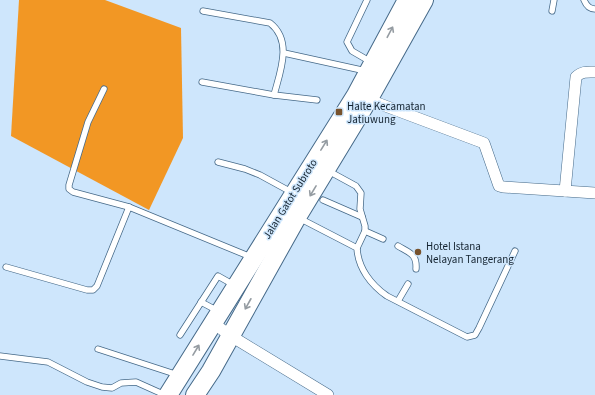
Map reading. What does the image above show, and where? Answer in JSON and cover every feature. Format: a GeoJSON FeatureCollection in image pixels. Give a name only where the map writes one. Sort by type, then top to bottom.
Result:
{"type":"FeatureCollection","features":[{"type":"Feature","properties":{"kind":"highway","name":"Jalan Gatot Subroto"},"geometry":{"type":"LineString","coordinates":[[374,70],[424,0]]}},
{"type":"Feature","properties":{"kind":"highway","name":"Jalan Gatot Subroto"},"geometry":{"type":"LineString","coordinates":[[195,395],[231,336],[362,97],[403,1]]}},
{"type":"Feature","properties":{"kind":"highway","name":"Jalan Gatot Subroto"},"geometry":{"type":"LineString","coordinates":[[167,395],[294,194],[362,97]]}},
{"type":"Feature","properties":{"kind":"street"},"geometry":{"type":"LineString","coordinates":[[565,191],[576,77],[583,72],[595,72]]}},
{"type":"Feature","properties":{"kind":"street"},"geometry":{"type":"LineString","coordinates":[[362,97],[484,143],[486,145],[499,186],[504,188],[595,193]]}},
{"type":"Feature","properties":{"kind":"street"},"geometry":{"type":"LineString","coordinates":[[216,317],[231,336],[328,395]]}},
{"type":"Feature","properties":{"kind":"lane"},"geometry":{"type":"LineString","coordinates":[[367,0],[347,42],[352,51],[374,70]]}},
{"type":"Feature","properties":{"kind":"lane"},"geometry":{"type":"LineString","coordinates":[[552,11],[554,0]]}},
{"type":"Feature","properties":{"kind":"lane"},"geometry":{"type":"LineString","coordinates":[[584,0],[592,9],[595,9]]}},
{"type":"Feature","properties":{"kind":"lane"},"geometry":{"type":"LineString","coordinates":[[203,12],[270,23],[277,28],[281,35],[284,53],[274,95]]}},
{"type":"Feature","properties":{"kind":"lane"},"geometry":{"type":"LineString","coordinates":[[284,53],[374,70]]}},
{"type":"Feature","properties":{"kind":"lane"},"geometry":{"type":"LineString","coordinates":[[202,82],[274,95],[316,100]]}},
{"type":"Feature","properties":{"kind":"lane"},"geometry":{"type":"LineString","coordinates":[[104,89],[88,122],[69,189],[73,192],[129,206],[253,258]]}},
{"type":"Feature","properties":{"kind":"lane"},"geometry":{"type":"LineString","coordinates":[[218,162],[245,168],[294,194]]}},
{"type":"Feature","properties":{"kind":"lane"},"geometry":{"type":"LineString","coordinates":[[334,174],[360,190],[362,196],[360,209],[365,230],[357,248],[360,261],[368,279],[376,288],[387,296],[467,336],[475,335],[479,328],[515,251]]}},
{"type":"Feature","properties":{"kind":"lane"},"geometry":{"type":"LineString","coordinates":[[323,200],[362,217]]}},
{"type":"Feature","properties":{"kind":"lane"},"geometry":{"type":"LineString","coordinates":[[6,267],[87,290],[93,290],[97,286],[129,206]]}},
{"type":"Feature","properties":{"kind":"lane"},"geometry":{"type":"LineString","coordinates":[[297,216],[357,248]]}},
{"type":"Feature","properties":{"kind":"lane"},"geometry":{"type":"LineString","coordinates":[[365,230],[383,239]]}},
{"type":"Feature","properties":{"kind":"lane"},"geometry":{"type":"LineString","coordinates":[[398,246],[413,255],[416,260],[416,269]]}},
{"type":"Feature","properties":{"kind":"lane"},"geometry":{"type":"LineString","coordinates":[[180,335],[218,276],[236,286]]}},
{"type":"Feature","properties":{"kind":"lane"},"geometry":{"type":"LineString","coordinates":[[398,301],[408,284]]}},
{"type":"Feature","properties":{"kind":"lane"},"geometry":{"type":"LineString","coordinates":[[201,302],[216,317]]}},
{"type":"Feature","properties":{"kind":"lane"},"geometry":{"type":"LineString","coordinates":[[98,349],[180,376]]}},
{"type":"Feature","properties":{"kind":"lane"},"geometry":{"type":"LineString","coordinates":[[0,356],[48,362],[86,382],[102,387],[112,388],[121,383],[136,382],[167,395]]}},
{"type":"Feature","properties":{"kind":"shaded area"},"geometry":{"type":"Polygon","coordinates":[[[19,0],[105,0],[181,28],[183,138],[149,210],[11,136],[19,0]]]}},
{"type":"Feature","properties":{"kind":"place","name":"Halte Kecamatan Jatiuwung"},"geometry":{"type":"Point","coordinates":[339,112]}},
{"type":"Feature","properties":{"kind":"place","name":"Hotel Istana Nelayan Tangerang"},"geometry":{"type":"Point","coordinates":[418,252]}}]}
